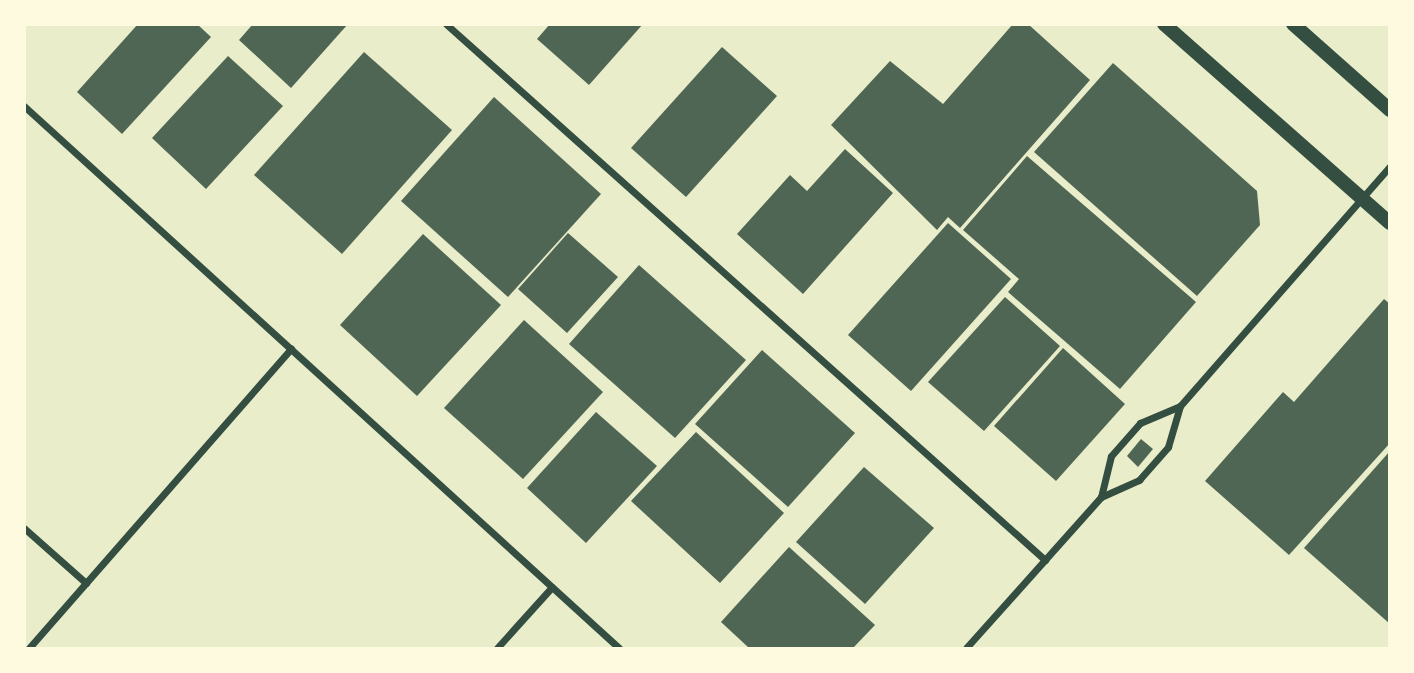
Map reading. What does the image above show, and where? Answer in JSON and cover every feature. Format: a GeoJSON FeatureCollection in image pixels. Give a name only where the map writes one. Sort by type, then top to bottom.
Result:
{"type":"FeatureCollection","features":[{"type":"Feature","properties":{"kind":"main road"},"geometry":{"type":"LineString","coordinates":[[1293,24],[1390,110]]}},
{"type":"Feature","properties":{"kind":"main road"},"geometry":{"type":"LineString","coordinates":[[1173,27],[1390,223]]}},
{"type":"Feature","properties":{"kind":"street"},"geometry":{"type":"LineString","coordinates":[[446,24],[1045,560]]}},
{"type":"Feature","properties":{"kind":"street"},"geometry":{"type":"LineString","coordinates":[[24,106],[619,649]]}},
{"type":"Feature","properties":{"kind":"street"},"geometry":{"type":"LineString","coordinates":[[966,649],[1101,497],[1139,481],[1168,447],[1180,406],[1390,166]]}},
{"type":"Feature","properties":{"kind":"street"},"geometry":{"type":"LineString","coordinates":[[29,649],[291,349]]}},
{"type":"Feature","properties":{"kind":"street"},"geometry":{"type":"LineString","coordinates":[[1101,497],[1111,456],[1140,423],[1180,406]]}},
{"type":"Feature","properties":{"kind":"street"},"geometry":{"type":"LineString","coordinates":[[24,528],[86,583]]}},
{"type":"Feature","properties":{"kind":"street"},"geometry":{"type":"LineString","coordinates":[[497,649],[552,587]]}},
{"type":"Feature","properties":{"kind":"building"},"geometry":{"type":"Polygon","coordinates":[[[138,24],[197,24],[211,37],[122,134],[77,92],[138,24]]]}},
{"type":"Feature","properties":{"kind":"building"},"geometry":{"type":"Polygon","coordinates":[[[253,24],[348,24],[291,88],[239,40],[253,24]]]}},
{"type":"Feature","properties":{"kind":"building"},"geometry":{"type":"Polygon","coordinates":[[[550,24],[643,24],[589,85],[537,39],[550,24]]]}},
{"type":"Feature","properties":{"kind":"building"},"geometry":{"type":"Polygon","coordinates":[[[1013,24],[1028,24],[1090,80],[960,228],[948,217],[937,230],[831,125],[890,61],[943,104],[1013,24]]]}},
{"type":"Feature","properties":{"kind":"building"},"geometry":{"type":"Polygon","coordinates":[[[722,47],[777,96],[686,197],[631,148],[722,47]]]}},
{"type":"Feature","properties":{"kind":"building"},"geometry":{"type":"Polygon","coordinates":[[[364,52],[452,130],[342,254],[254,175],[364,52]]]}},
{"type":"Feature","properties":{"kind":"building"},"geometry":{"type":"Polygon","coordinates":[[[228,56],[283,106],[206,189],[152,138],[228,56]]]}},
{"type":"Feature","properties":{"kind":"building"},"geometry":{"type":"Polygon","coordinates":[[[1113,63],[1257,191],[1260,225],[1197,296],[1034,152],[1113,63]]]}},
{"type":"Feature","properties":{"kind":"building"},"geometry":{"type":"Polygon","coordinates":[[[494,97],[601,194],[508,297],[401,201],[494,97]]]}},
{"type":"Feature","properties":{"kind":"building"},"geometry":{"type":"Polygon","coordinates":[[[845,149],[893,193],[803,294],[737,234],[790,175],[807,191],[845,149]]]}},
{"type":"Feature","properties":{"kind":"building"},"geometry":{"type":"Polygon","coordinates":[[[1027,156],[1196,302],[1120,389],[1008,292],[1019,279],[963,230],[1027,156]]]}},
{"type":"Feature","properties":{"kind":"building"},"geometry":{"type":"Polygon","coordinates":[[[948,223],[1011,279],[911,391],[848,335],[948,223]]]}},
{"type":"Feature","properties":{"kind":"building"},"geometry":{"type":"Polygon","coordinates":[[[568,233],[618,277],[567,333],[518,289],[568,233]]]}},
{"type":"Feature","properties":{"kind":"building"},"geometry":{"type":"Polygon","coordinates":[[[423,234],[501,305],[417,396],[340,325],[423,234]]]}},
{"type":"Feature","properties":{"kind":"building"},"geometry":{"type":"Polygon","coordinates":[[[639,265],[746,360],[675,438],[569,344],[639,265]]]}},
{"type":"Feature","properties":{"kind":"building"},"geometry":{"type":"Polygon","coordinates":[[[1005,297],[1060,346],[984,431],[928,382],[1005,297]]]}},
{"type":"Feature","properties":{"kind":"building"},"geometry":{"type":"Polygon","coordinates":[[[1384,299],[1390,304],[1390,443],[1289,555],[1205,481],[1283,392],[1294,402],[1384,299]]]}},
{"type":"Feature","properties":{"kind":"building"},"geometry":{"type":"Polygon","coordinates":[[[524,320],[603,392],[523,479],[444,408],[524,320]]]}},
{"type":"Feature","properties":{"kind":"building"},"geometry":{"type":"Polygon","coordinates":[[[1063,348],[1125,404],[1056,481],[994,426],[1063,348]]]}},
{"type":"Feature","properties":{"kind":"building"},"geometry":{"type":"Polygon","coordinates":[[[762,350],[855,433],[788,507],[695,424],[762,350]]]}},
{"type":"Feature","properties":{"kind":"building"},"geometry":{"type":"Polygon","coordinates":[[[596,412],[657,466],[586,543],[527,488],[596,412]]]}},
{"type":"Feature","properties":{"kind":"building"},"geometry":{"type":"Polygon","coordinates":[[[696,432],[784,513],[720,583],[631,501],[696,432]]]}},
{"type":"Feature","properties":{"kind":"building"},"geometry":{"type":"Polygon","coordinates":[[[1141,439],[1153,449],[1138,467],[1127,456],[1141,439]]]}},
{"type":"Feature","properties":{"kind":"building"},"geometry":{"type":"Polygon","coordinates":[[[1390,451],[1390,624],[1304,548],[1390,451]]]}},
{"type":"Feature","properties":{"kind":"building"},"geometry":{"type":"Polygon","coordinates":[[[864,467],[934,528],[865,604],[796,542],[864,467]]]}},
{"type":"Feature","properties":{"kind":"building"},"geometry":{"type":"Polygon","coordinates":[[[789,547],[875,625],[853,648],[749,648],[721,622],[789,547]]]}}]}
